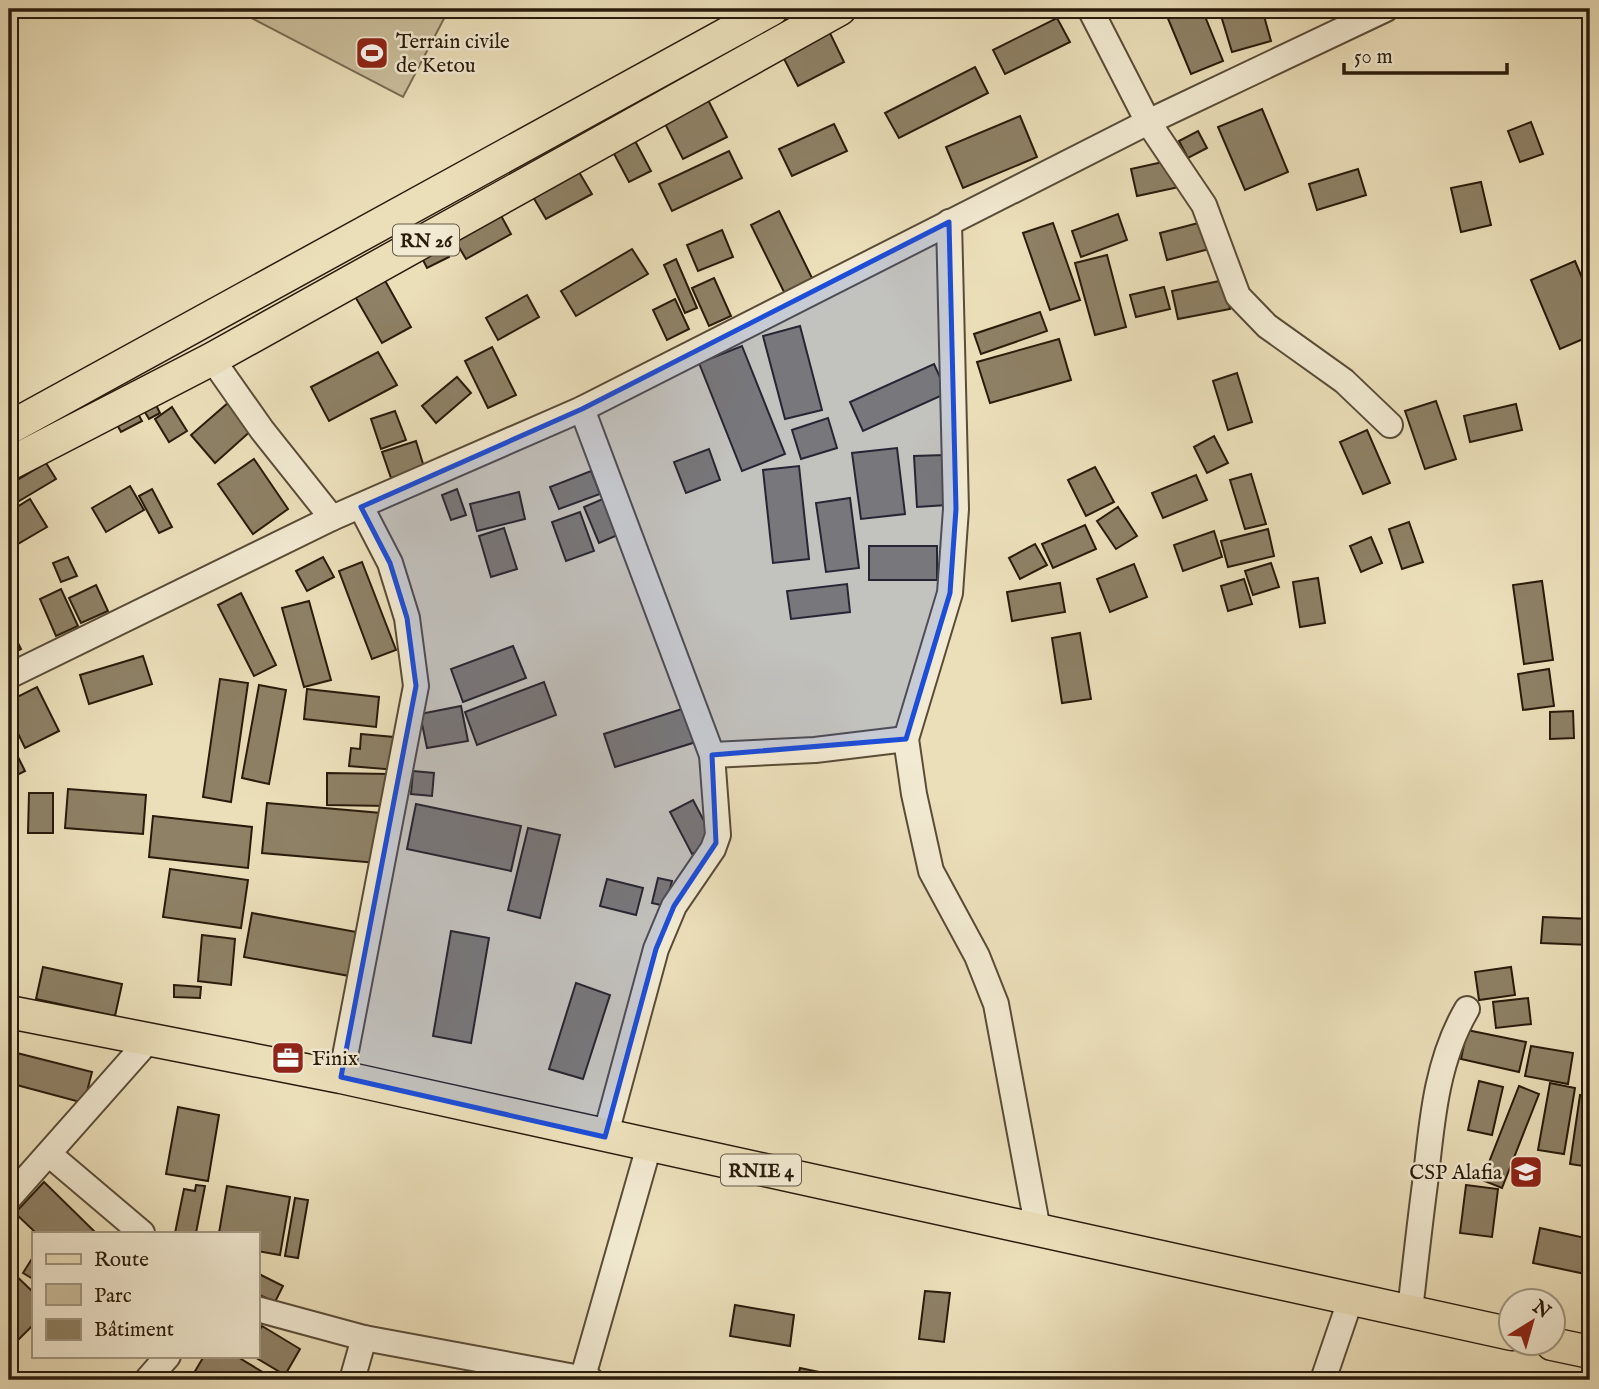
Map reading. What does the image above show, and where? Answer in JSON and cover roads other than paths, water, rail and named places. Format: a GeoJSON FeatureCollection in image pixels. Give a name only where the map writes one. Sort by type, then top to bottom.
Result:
{"type":"FeatureCollection","features":[{"type":"Feature","properties":{"kind":"main road","name":"RN 26"},"geometry":{"type":"LineString","coordinates":[[9,428],[772,9]]}},
{"type":"Feature","properties":{"kind":"main road","name":"RN 26"},"geometry":{"type":"LineString","coordinates":[[9,464],[212,359],[840,9]]}},
{"type":"Feature","properties":{"kind":"main road","name":"RNIE 4"},"geometry":{"type":"LineString","coordinates":[[9,1012],[341,1077],[1498,1331]]}},
{"type":"Feature","properties":{"kind":"main road"},"geometry":{"type":"LineString","coordinates":[[1568,1347],[1590,1352]]}},
{"type":"Feature","properties":{"kind":"street"},"geometry":{"type":"LineString","coordinates":[[1090,9],[1148,122],[1204,205],[1238,296],[1266,326],[1344,381],[1390,425]]}},
{"type":"Feature","properties":{"kind":"street"},"geometry":{"type":"LineString","coordinates":[[9,676],[331,518],[582,409],[1148,122],[1387,9]]}},
{"type":"Feature","properties":{"kind":"street"},"geometry":{"type":"LineString","coordinates":[[949,222],[956,509],[950,593],[905,739],[931,871],[977,956],[996,1004],[1038,1230]]}},
{"type":"Feature","properties":{"kind":"street"},"geometry":{"type":"LineString","coordinates":[[212,359],[262,430],[331,518]]}},
{"type":"Feature","properties":{"kind":"street"},"geometry":{"type":"LineString","coordinates":[[582,409],[712,755],[716,843],[674,906],[656,949],[605,1137]]}},
{"type":"Feature","properties":{"kind":"street"},"geometry":{"type":"LineString","coordinates":[[341,1077],[416,686],[407,618],[390,564],[361,507]]}},
{"type":"Feature","properties":{"kind":"street"},"geometry":{"type":"LineString","coordinates":[[712,755],[815,751],[905,739]]}},
{"type":"Feature","properties":{"kind":"street"},"geometry":{"type":"LineString","coordinates":[[1410,1311],[1433,1111],[1444,1059],[1455,1030],[1467,1009]]}},
{"type":"Feature","properties":{"kind":"street"},"geometry":{"type":"LineString","coordinates":[[9,1198],[50,1155],[148,1041]]}},
{"type":"Feature","properties":{"kind":"street"},"geometry":{"type":"LineString","coordinates":[[259,1310],[364,1338],[586,1379],[649,1146]]}},
{"type":"Feature","properties":{"kind":"street"},"geometry":{"type":"LineString","coordinates":[[50,1155],[141,1232]]}},
{"type":"Feature","properties":{"kind":"street"},"geometry":{"type":"LineString","coordinates":[[1322,1380],[1350,1298]]}},
{"type":"Feature","properties":{"kind":"street"},"geometry":{"type":"LineString","coordinates":[[352,1380],[364,1338]]}},
{"type":"Feature","properties":{"kind":"street"},"geometry":{"type":"LineString","coordinates":[[147,1380],[167,1358]]}},
{"type":"Feature","properties":{"kind":"place","name":"Terrain civile de Ketou"},"geometry":{"type":"Point","coordinates":[372,53]}},
{"type":"Feature","properties":{"kind":"place","name":"Finix"},"geometry":{"type":"Point","coordinates":[288,1058]}},
{"type":"Feature","properties":{"kind":"place","name":"CSP Alafia"},"geometry":{"type":"Point","coordinates":[1526,1172]}}]}
